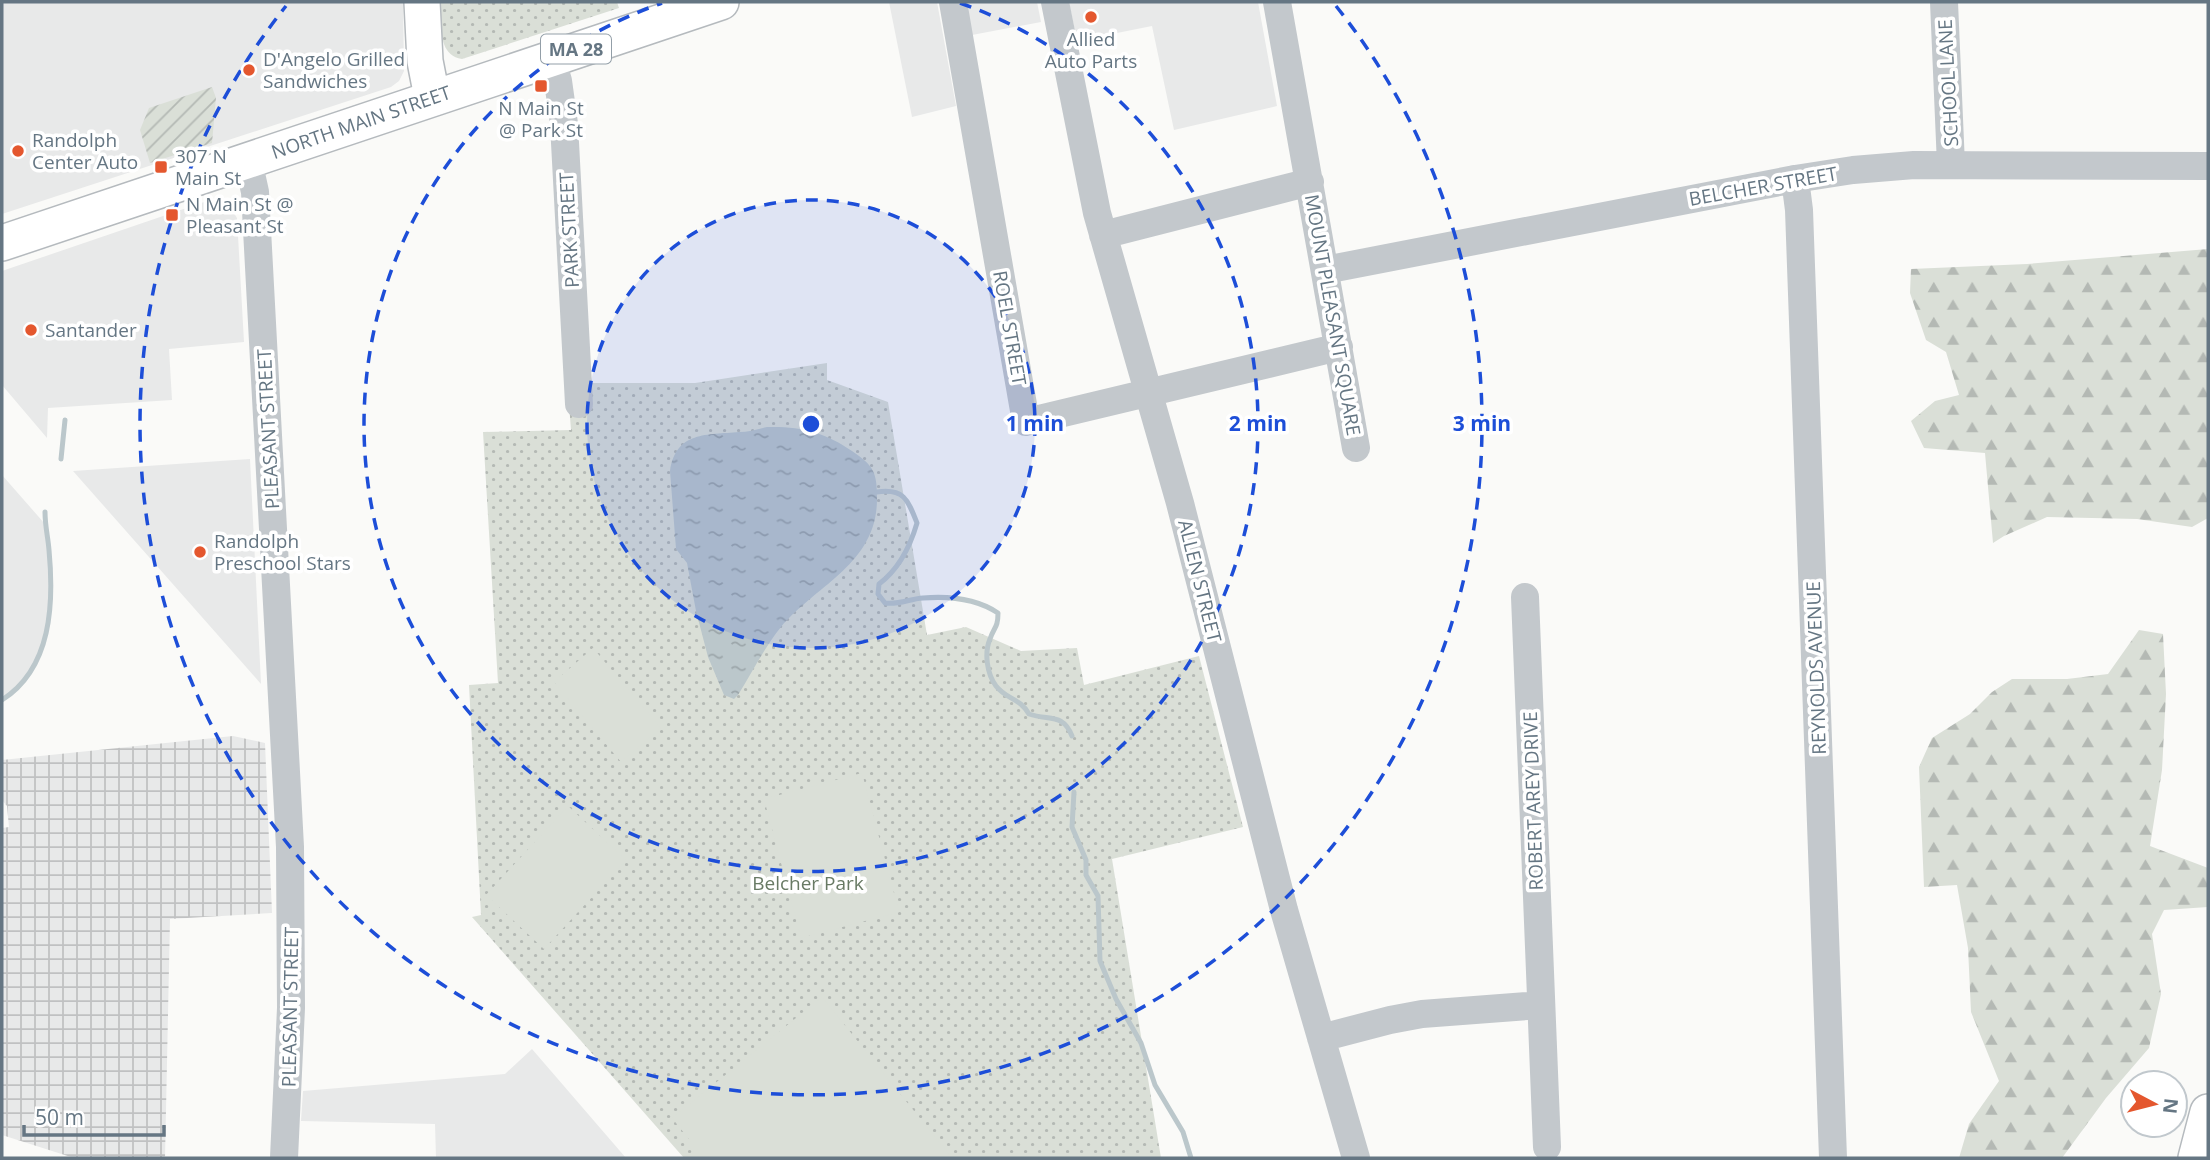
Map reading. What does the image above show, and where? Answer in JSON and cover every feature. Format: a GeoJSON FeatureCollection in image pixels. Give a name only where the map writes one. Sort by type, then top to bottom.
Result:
{"type":"FeatureCollection","features":[{"type":"Feature","properties":{"kind":"main road"},"geometry":{"type":"LineString","coordinates":[[422,2],[425,61],[432,97]]}},
{"type":"Feature","properties":{"kind":"main road","name":"NORTH MAIN STREET"},"geometry":{"type":"LineString","coordinates":[[2,243],[720,2]]}},
{"type":"Feature","properties":{"kind":"main road"},"geometry":{"type":"LineString","coordinates":[[2196,1158],[2208,1112]]}},
{"type":"Feature","properties":{"kind":"street","name":"ROEL STREET"},"geometry":{"type":"LineString","coordinates":[[953,2],[1026,422],[1339,347]]}},
{"type":"Feature","properties":{"kind":"street","name":"ALLEN STREET"},"geometry":{"type":"LineString","coordinates":[[1055,2],[1087,170],[1103,235],[1191,545],[1287,919],[1356,1158]]}},
{"type":"Feature","properties":{"kind":"street","name":"MOUNT PLEASANT SQUARE"},"geometry":{"type":"LineString","coordinates":[[1278,2],[1356,448]]}},
{"type":"Feature","properties":{"kind":"street","name":"SCHOOL LANE"},"geometry":{"type":"LineString","coordinates":[[1944,2],[1951,165]]}},
{"type":"Feature","properties":{"kind":"street","name":"PARK STREET"},"geometry":{"type":"LineString","coordinates":[[551,57],[558,81],[564,124],[579,404]]}},
{"type":"Feature","properties":{"kind":"street","name":"PLEASANT STREET"},"geometry":{"type":"LineString","coordinates":[[248,160],[255,192],[285,741],[292,946],[290,1065],[284,1158]]}},
{"type":"Feature","properties":{"kind":"street","name":"BELCHER STREET"},"geometry":{"type":"LineString","coordinates":[[1325,270],[1796,178],[1871,168],[1951,165],[2208,166]]}},
{"type":"Feature","properties":{"kind":"street","name":"REYNOLDS AVENUE"},"geometry":{"type":"LineString","coordinates":[[1796,178],[1800,209],[1833,1158]]}},
{"type":"Feature","properties":{"kind":"street","name":"MOUNT PLEASANT SQUARE"},"geometry":{"type":"LineString","coordinates":[[1103,235],[1310,182]]}},
{"type":"Feature","properties":{"kind":"street","name":"ROBERT AREY DRIVE"},"geometry":{"type":"LineString","coordinates":[[1525,597],[1547,1147]]}},
{"type":"Feature","properties":{"kind":"street"},"geometry":{"type":"LineString","coordinates":[[1321,1038],[1422,1014],[1541,1005]]}},
{"type":"Feature","properties":{"kind":"shaded area"},"geometry":{"type":"Polygon","coordinates":[[[2,2],[403,2],[404,71],[399,81],[391,87],[2,214],[2,2]]]}},
{"type":"Feature","properties":{"kind":"shaded area"},"geometry":{"type":"Polygon","coordinates":[[[889,2],[937,2],[956,106],[912,117],[889,2]]]}},
{"type":"Feature","properties":{"kind":"shaded area"},"geometry":{"type":"Polygon","coordinates":[[[966,2],[1037,2],[1041,22],[972,35],[966,2]]]}},
{"type":"Feature","properties":{"kind":"shaded area"},"geometry":{"type":"Polygon","coordinates":[[[1069,2],[1258,2],[1277,106],[1174,130],[1152,26],[1077,41],[1069,2]]]}},
{"type":"Feature","properties":{"kind":"shaded area"},"geometry":{"type":"Polygon","coordinates":[[[215,200],[229,205],[237,218],[244,342],[169,349],[172,400],[48,408],[47,438],[2,385],[2,271],[215,200]]]}},
{"type":"Feature","properties":{"kind":"shaded area","name":"Randolph Preschool Stars"},"geometry":{"type":"Polygon","coordinates":[[[250,459],[261,684],[73,471],[250,459]]]}},
{"type":"Feature","properties":{"kind":"shaded area"},"geometry":{"type":"Polygon","coordinates":[[[2,475],[45,524],[51,594],[44,643],[36,663],[12,694],[2,700],[2,475]]]}},
{"type":"Feature","properties":{"kind":"shaded area"},"geometry":{"type":"Polygon","coordinates":[[[233,736],[265,743],[272,913],[170,919],[165,1158],[74,1158],[2,1135],[2,828],[9,827],[7,806],[2,800],[2,760],[233,736]]]}},
{"type":"Feature","properties":{"kind":"shaded area"},"geometry":{"type":"Polygon","coordinates":[[[532,1049],[626,1158],[436,1158],[435,1124],[301,1121],[303,1091],[505,1074],[532,1049]]]}},
{"type":"Feature","properties":{"kind":"green space"},"geometry":{"type":"Polygon","coordinates":[[[441,2],[617,2],[619,8],[462,59],[448,51],[444,44],[441,2]]]}},
{"type":"Feature","properties":{"kind":"green space"},"geometry":{"type":"Polygon","coordinates":[[[212,87],[216,98],[212,143],[150,163],[140,130],[149,108],[212,87]]]}},
{"type":"Feature","properties":{"kind":"green space"},"geometry":{"type":"Polygon","coordinates":[[[2208,249],[2208,518],[2192,527],[2137,519],[2047,517],[1993,543],[1985,453],[1924,448],[1911,421],[1935,401],[1959,395],[1946,352],[1926,340],[1910,293],[1911,269],[2027,264],[2208,249]]]}},
{"type":"Feature","properties":{"kind":"green space","name":"Belcher Park"},"geometry":{"type":"Polygon","coordinates":[[[827,363],[827,380],[888,402],[927,635],[966,627],[1021,651],[1077,648],[1084,685],[1199,656],[1243,827],[1112,859],[1161,1158],[684,1158],[472,917],[481,915],[469,685],[498,683],[483,432],[571,430],[569,404],[585,383],[695,383],[827,363]]]}},
{"type":"Feature","properties":{"kind":"green space"},"geometry":{"type":"Polygon","coordinates":[[[2139,630],[2163,634],[2166,694],[2162,770],[2150,846],[2208,868],[2208,907],[2164,910],[2152,934],[2161,994],[2149,1048],[2131,1069],[2119,1069],[2119,1083],[2062,1158],[1959,1158],[1969,1124],[1999,1081],[1971,1012],[1968,948],[1957,885],[1924,887],[1919,767],[1932,738],[1970,714],[1992,692],[2012,679],[2067,679],[2108,674],[2139,630]]]}},
{"type":"Feature","properties":{"kind":"green space"},"geometry":{"type":"Polygon","coordinates":[[[593,648],[661,728],[621,762],[554,682],[593,648]]]}},
{"type":"Feature","properties":{"kind":"green space"},"geometry":{"type":"Polygon","coordinates":[[[862,773],[899,912],[801,938],[764,799],[862,773]]]}},
{"type":"Feature","properties":{"kind":"green space"},"geometry":{"type":"Polygon","coordinates":[[[568,806],[626,860],[544,949],[486,895],[568,806]]]}},
{"type":"Feature","properties":{"kind":"green space"},"geometry":{"type":"Polygon","coordinates":[[[822,997],[952,1158],[704,1158],[672,1118],[822,997]]]}},
{"type":"Feature","properties":{"kind":"water"},"geometry":{"type":"Polygon","coordinates":[[[767,427],[801,429],[842,444],[870,466],[875,476],[877,499],[874,521],[867,541],[856,557],[781,627],[734,699],[724,695],[708,657],[687,563],[676,549],[670,471],[673,458],[686,442],[705,435],[746,432],[767,427]]]}},
{"type":"Feature","properties":{"kind":"waterway"},"geometry":{"type":"LineString","coordinates":[[61,459],[65,420]]}},
{"type":"Feature","properties":{"kind":"waterway"},"geometry":{"type":"LineString","coordinates":[[877,492],[893,492],[904,497],[917,523],[903,557],[879,584],[878,594],[885,603],[923,598],[952,598],[981,604],[998,613],[997,625],[987,651],[989,670],[996,686],[1022,705],[1029,714],[1060,721],[1072,736]]}},
{"type":"Feature","properties":{"kind":"waterway"},"geometry":{"type":"LineString","coordinates":[[2,700],[19,687],[31,671],[46,633],[51,591],[45,512]]}},
{"type":"Feature","properties":{"kind":"waterway"},"geometry":{"type":"LineString","coordinates":[[1074,792],[1072,827],[1086,860],[1086,875],[1098,896],[1100,961],[1116,999],[1141,1043],[1155,1085],[1183,1132],[1191,1158]]}},
{"type":"Feature","properties":{"kind":"place","name":"Allied Auto Parts"},"geometry":{"type":"Point","coordinates":[1091,17]}},
{"type":"Feature","properties":{"kind":"place","name":"D'Angelo Grilled Sandwiches"},"geometry":{"type":"Point","coordinates":[249,70]}},
{"type":"Feature","properties":{"kind":"place","name":"N Main St @ Park St"},"geometry":{"type":"Point","coordinates":[541,86]}},
{"type":"Feature","properties":{"kind":"place","name":"Randolph Center Auto"},"geometry":{"type":"Point","coordinates":[18,151]}},
{"type":"Feature","properties":{"kind":"place","name":"307 N Main St"},"geometry":{"type":"Point","coordinates":[161,167]}},
{"type":"Feature","properties":{"kind":"place","name":"N Main St @ Pleasant St"},"geometry":{"type":"Point","coordinates":[172,215]}},
{"type":"Feature","properties":{"kind":"place","name":"Santander"},"geometry":{"type":"Point","coordinates":[31,330]}},
{"type":"Feature","properties":{"kind":"place","name":"Randolph Preschool Stars"},"geometry":{"type":"Point","coordinates":[200,552]}}]}
